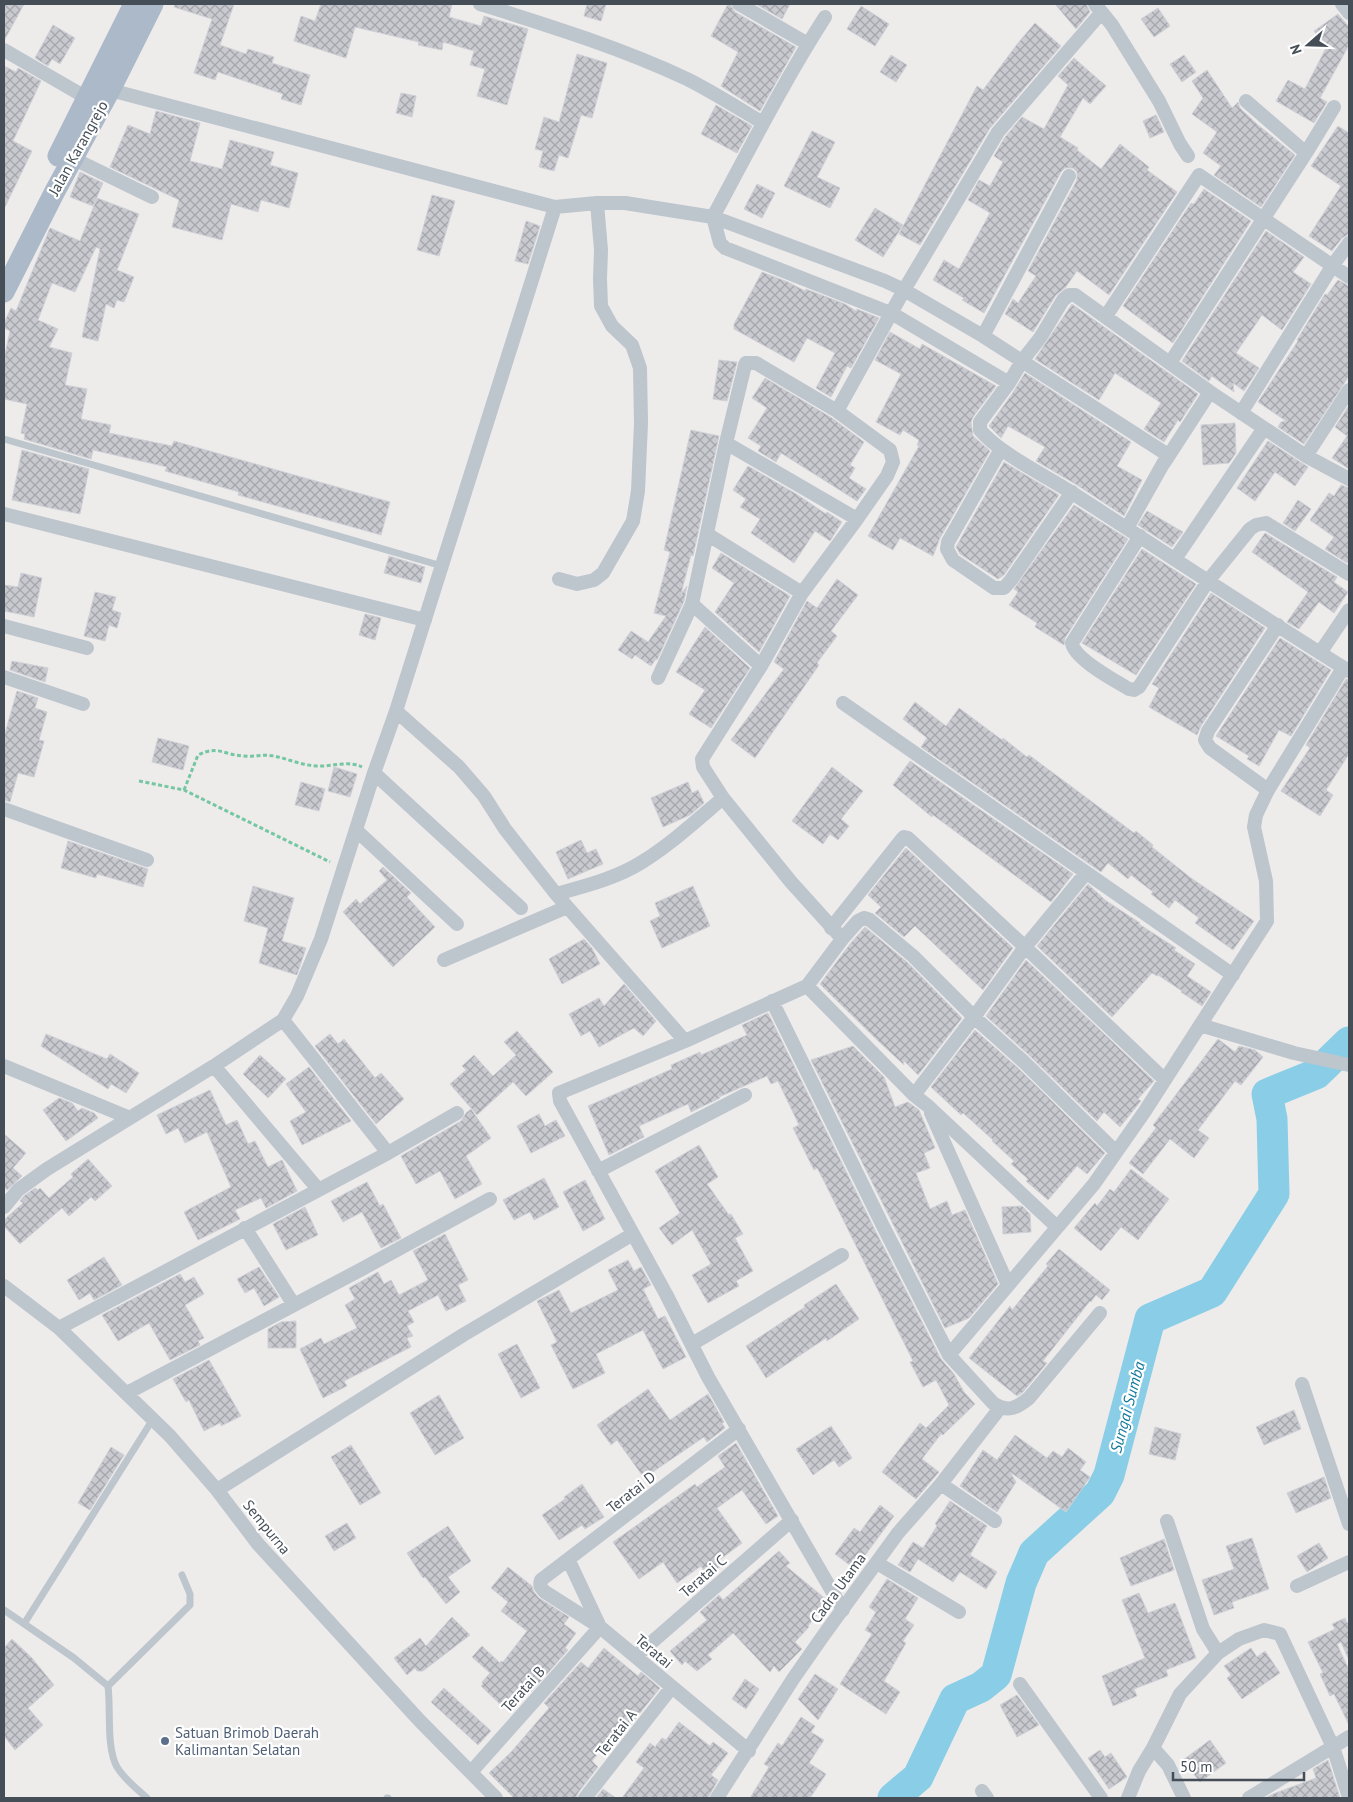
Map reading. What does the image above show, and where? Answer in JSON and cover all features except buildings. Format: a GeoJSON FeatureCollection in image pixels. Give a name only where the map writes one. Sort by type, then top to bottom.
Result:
{"type":"FeatureCollection","features":[{"type":"Feature","properties":{"kind":"main road","name":"Jalan Karangrejo"},"geometry":{"type":"LineString","coordinates":[[4,266],[134,4]]}},
{"type":"Feature","properties":{"kind":"main road","name":"Jalan Karangrejo"},"geometry":{"type":"LineString","coordinates":[[4,292],[153,4]]}},
{"type":"Feature","properties":{"kind":"street"},"geometry":{"type":"LineString","coordinates":[[480,4],[564,31],[688,80],[763,123]]}},
{"type":"Feature","properties":{"kind":"street"},"geometry":{"type":"LineString","coordinates":[[739,4],[808,44]]}},
{"type":"Feature","properties":{"kind":"street"},"geometry":{"type":"LineString","coordinates":[[1342,4],[1349,13]]}},
{"type":"Feature","properties":{"kind":"street"},"geometry":{"type":"LineString","coordinates":[[837,411],[893,314],[904,290],[998,132],[1098,8],[1112,25],[1159,102],[1188,156]]}},
{"type":"Feature","properties":{"kind":"street"},"geometry":{"type":"LineString","coordinates":[[825,17],[763,123],[713,217],[720,244],[725,248],[893,314],[1008,383]]}},
{"type":"Feature","properties":{"kind":"street"},"geometry":{"type":"LineString","coordinates":[[4,50],[86,98]]}},
{"type":"Feature","properties":{"kind":"street"},"geometry":{"type":"LineString","coordinates":[[110,90],[556,207],[597,203],[625,203],[713,217],[885,281],[983,336],[1168,455],[1127,528]]}},
{"type":"Feature","properties":{"kind":"street"},"geometry":{"type":"LineString","coordinates":[[1246,101],[1306,153]]}},
{"type":"Feature","properties":{"kind":"street"},"geometry":{"type":"LineString","coordinates":[[1170,363],[1334,107]]}},
{"type":"Feature","properties":{"kind":"street"},"geometry":{"type":"LineString","coordinates":[[72,158],[152,197]]}},
{"type":"Feature","properties":{"kind":"street"},"geometry":{"type":"LineString","coordinates":[[1106,316],[1199,175],[1349,276]]}},
{"type":"Feature","properties":{"kind":"street"},"geometry":{"type":"LineString","coordinates":[[983,336],[1069,176]]}},
{"type":"Feature","properties":{"kind":"street"},"geometry":{"type":"LineString","coordinates":[[559,579],[577,584],[594,580],[603,573],[633,521],[638,491],[641,422],[640,368],[632,345],[612,326],[602,306],[600,279],[601,250],[597,203]]}},
{"type":"Feature","properties":{"kind":"street"},"geometry":{"type":"LineString","coordinates":[[4,1207],[18,1190],[34,1178],[214,1066],[283,1020],[297,996],[321,939],[374,773],[396,711],[556,207]]}},
{"type":"Feature","properties":{"kind":"street"},"geometry":{"type":"LineString","coordinates":[[1241,412],[1333,265],[1349,243]]}},
{"type":"Feature","properties":{"kind":"street"},"geometry":{"type":"LineString","coordinates":[[949,1355],[1094,1184],[1165,1080],[1267,921],[1266,881],[1254,827],[1256,815],[1268,790],[1346,670],[1072,492],[1002,449],[986,438],[980,430],[980,422],[1040,338],[1058,308],[1069,295],[1075,295],[1210,392],[1306,456],[1349,479]]}},
{"type":"Feature","properties":{"kind":"street"},"geometry":{"type":"LineString","coordinates":[[658,678],[692,604],[726,443],[746,363],[756,363],[837,411],[890,450],[892,455],[892,462],[887,476],[802,594],[761,666],[702,759],[703,767],[723,798],[831,928],[842,938]]}},
{"type":"Feature","properties":{"kind":"street"},"geometry":{"type":"LineString","coordinates":[[1306,456],[1349,390]]}},
{"type":"Feature","properties":{"kind":"street"},"geometry":{"type":"LineString","coordinates":[[1160,468],[1210,392]]}},
{"type":"Feature","properties":{"kind":"street"},"geometry":{"type":"LineString","coordinates":[[1175,559],[1264,428]]}},
{"type":"Feature","properties":{"kind":"street"},"geometry":{"type":"LineString","coordinates":[[726,443],[857,520]]}},
{"type":"Feature","properties":{"kind":"street"},"geometry":{"type":"LineString","coordinates":[[1002,449],[948,542],[947,549],[953,560],[994,588],[1004,588],[1012,580],[1072,492]]}},
{"type":"Feature","properties":{"kind":"street"},"geometry":{"type":"LineString","coordinates":[[4,514],[425,620]]}},
{"type":"Feature","properties":{"kind":"street"},"geometry":{"type":"LineString","coordinates":[[1140,536],[1072,644],[1075,651],[1111,678],[1134,690],[1139,687],[1208,580],[1250,529],[1256,525],[1266,523],[1349,574]]}},
{"type":"Feature","properties":{"kind":"street"},"geometry":{"type":"LineString","coordinates":[[706,534],[802,594]]}},
{"type":"Feature","properties":{"kind":"street"},"geometry":{"type":"LineString","coordinates":[[692,604],[761,666]]}},
{"type":"Feature","properties":{"kind":"street"},"geometry":{"type":"LineString","coordinates":[[1320,653],[1349,610]]}},
{"type":"Feature","properties":{"kind":"street"},"geometry":{"type":"LineString","coordinates":[[1268,790],[1210,748],[1205,740],[1208,730],[1278,625]]}},
{"type":"Feature","properties":{"kind":"street"},"geometry":{"type":"LineString","coordinates":[[4,626],[87,648]]}},
{"type":"Feature","properties":{"kind":"street"},"geometry":{"type":"LineString","coordinates":[[4,677],[84,704]]}},
{"type":"Feature","properties":{"kind":"street"},"geometry":{"type":"LineString","coordinates":[[843,703],[1233,975]]}},
{"type":"Feature","properties":{"kind":"street"},"geometry":{"type":"LineString","coordinates":[[396,711],[465,774],[484,796],[505,829],[556,894],[684,1041]]}},
{"type":"Feature","properties":{"kind":"street"},"geometry":{"type":"LineString","coordinates":[[374,773],[521,908]]}},
{"type":"Feature","properties":{"kind":"street"},"geometry":{"type":"LineString","coordinates":[[556,894],[598,882],[642,862],[684,831],[723,798]]}},
{"type":"Feature","properties":{"kind":"street"},"geometry":{"type":"LineString","coordinates":[[4,809],[147,860]]}},
{"type":"Feature","properties":{"kind":"street"},"geometry":{"type":"LineString","coordinates":[[356,830],[457,924]]}},
{"type":"Feature","properties":{"kind":"street"},"geometry":{"type":"LineString","coordinates":[[831,928],[904,837],[913,842],[1165,1080]]}},
{"type":"Feature","properties":{"kind":"street"},"geometry":{"type":"LineString","coordinates":[[914,1095],[1025,947],[1086,873]]}},
{"type":"Feature","properties":{"kind":"street"},"geometry":{"type":"LineString","coordinates":[[444,960],[567,907]]}},
{"type":"Feature","properties":{"kind":"street"},"geometry":{"type":"LineString","coordinates":[[843,1610],[708,1377],[560,1101],[559,1093],[684,1041],[807,986],[842,938],[858,921],[864,918],[870,920],[914,956],[974,1017],[1024,1062],[1116,1152]]}},
{"type":"Feature","properties":{"kind":"street"},"geometry":{"type":"LineString","coordinates":[[807,986],[914,1095],[1057,1228]]}},
{"type":"Feature","properties":{"kind":"street"},"geometry":{"type":"LineString","coordinates":[[772,1001],[949,1355],[981,1390],[1000,1408],[1018,1407],[1029,1398],[1100,1313]]}},
{"type":"Feature","properties":{"kind":"street"},"geometry":{"type":"LineString","coordinates":[[283,1020],[388,1153]]}},
{"type":"Feature","properties":{"kind":"street"},"geometry":{"type":"LineString","coordinates":[[1200,1025],[1294,1053],[1349,1065]]}},
{"type":"Feature","properties":{"kind":"street"},"geometry":{"type":"LineString","coordinates":[[4,1066],[130,1118]]}},
{"type":"Feature","properties":{"kind":"street"},"geometry":{"type":"LineString","coordinates":[[214,1066],[318,1189]]}},
{"type":"Feature","properties":{"kind":"street"},"geometry":{"type":"LineString","coordinates":[[598,1171],[745,1095]]}},
{"type":"Feature","properties":{"kind":"street"},"geometry":{"type":"LineString","coordinates":[[928,1106],[1008,1285]]}},
{"type":"Feature","properties":{"kind":"street"},"geometry":{"type":"LineString","coordinates":[[59,1328],[388,1153],[457,1112]]}},
{"type":"Feature","properties":{"kind":"street"},"geometry":{"type":"LineString","coordinates":[[127,1393],[490,1199]]}},
{"type":"Feature","properties":{"kind":"street"},"geometry":{"type":"LineString","coordinates":[[246,1228],[294,1305]]}},
{"type":"Feature","properties":{"kind":"street"},"geometry":{"type":"LineString","coordinates":[[217,1490],[463,1335],[632,1234]]}},
{"type":"Feature","properties":{"kind":"street"},"geometry":{"type":"LineString","coordinates":[[692,1344],[842,1255]]}},
{"type":"Feature","properties":{"kind":"street","name":"Sempurna"},"geometry":{"type":"LineString","coordinates":[[4,1286],[59,1328],[153,1419],[217,1490],[258,1544],[419,1720],[496,1798]]}},
{"type":"Feature","properties":{"kind":"street"},"geometry":{"type":"LineString","coordinates":[[1302,1384],[1349,1524]]}},
{"type":"Feature","properties":{"kind":"street","name":"Cadra Utama"},"geometry":{"type":"LineString","coordinates":[[718,1798],[793,1679],[876,1563],[898,1533],[941,1484],[1000,1408]]}},
{"type":"Feature","properties":{"kind":"street","name":"Teratai D"},"geometry":{"type":"LineString","coordinates":[[541,1580],[569,1561],[739,1429]]}},
{"type":"Feature","properties":{"kind":"street"},"geometry":{"type":"LineString","coordinates":[[941,1484],[996,1521]]}},
{"type":"Feature","properties":{"kind":"street","name":"Teratai C"},"geometry":{"type":"LineString","coordinates":[[636,1656],[792,1520]]}},
{"type":"Feature","properties":{"kind":"street"},"geometry":{"type":"LineString","coordinates":[[1167,1521],[1204,1629],[1218,1653]]}},
{"type":"Feature","properties":{"kind":"street"},"geometry":{"type":"LineString","coordinates":[[569,1561],[600,1627]]}},
{"type":"Feature","properties":{"kind":"street"},"geometry":{"type":"LineString","coordinates":[[1297,1586],[1349,1562]]}},
{"type":"Feature","properties":{"kind":"street"},"geometry":{"type":"LineString","coordinates":[[876,1563],[960,1612]]}},
{"type":"Feature","properties":{"kind":"street","name":"Teratai"},"geometry":{"type":"LineString","coordinates":[[541,1580],[540,1588],[600,1627],[749,1750]]}},
{"type":"Feature","properties":{"kind":"street","name":"Teratai B"},"geometry":{"type":"LineString","coordinates":[[471,1772],[600,1627]]}},
{"type":"Feature","properties":{"kind":"street"},"geometry":{"type":"LineString","coordinates":[[1128,1798],[1139,1771],[1153,1748],[1180,1694],[1218,1653],[1239,1639],[1264,1630],[1280,1634],[1333,1747],[1349,1797]]}},
{"type":"Feature","properties":{"kind":"street"},"geometry":{"type":"LineString","coordinates":[[1020,1684],[1101,1798]]}},
{"type":"Feature","properties":{"kind":"street","name":"Teratai A"},"geometry":{"type":"LineString","coordinates":[[585,1798],[672,1688]]}},
{"type":"Feature","properties":{"kind":"street"},"geometry":{"type":"LineString","coordinates":[[1249,1798],[1349,1737]]}},
{"type":"Feature","properties":{"kind":"street"},"geometry":{"type":"LineString","coordinates":[[1153,1748],[1168,1765],[1184,1798]]}},
{"type":"Feature","properties":{"kind":"lane"},"geometry":{"type":"LineString","coordinates":[[4,439],[442,566]]}},
{"type":"Feature","properties":{"kind":"lane"},"geometry":{"type":"LineString","coordinates":[[24,1624],[153,1419]]}},
{"type":"Feature","properties":{"kind":"lane"},"geometry":{"type":"LineString","coordinates":[[108,1686],[190,1605],[190,1594],[182,1575]]}},
{"type":"Feature","properties":{"kind":"lane"},"geometry":{"type":"LineString","coordinates":[[4,1610],[74,1658],[108,1686],[112,1752],[116,1766],[147,1798]]}},
{"type":"Feature","properties":{"kind":"path"},"geometry":{"type":"LineString","coordinates":[[184,790],[198,754],[207,750],[220,750],[242,756],[272,756],[306,765],[326,767],[355,763],[374,773]]}},
{"type":"Feature","properties":{"kind":"path"},"geometry":{"type":"LineString","coordinates":[[139,781],[184,790],[344,869]]}},
{"type":"Feature","properties":{"kind":"waterway","name":"Sungai Sumba"},"geometry":{"type":"LineString","coordinates":[[893,1798],[918,1777],[955,1699],[981,1687],[996,1675],[1021,1583],[1034,1553],[1100,1493],[1109,1475],[1150,1319],[1212,1292],[1274,1194],[1272,1119],[1267,1094],[1316,1074],[1349,1042]]}},
{"type":"Feature","properties":{"kind":"place","name":"Satuan Brimob Daerah Kalimantan Selatan"},"geometry":{"type":"Point","coordinates":[165,1741]}}]}
